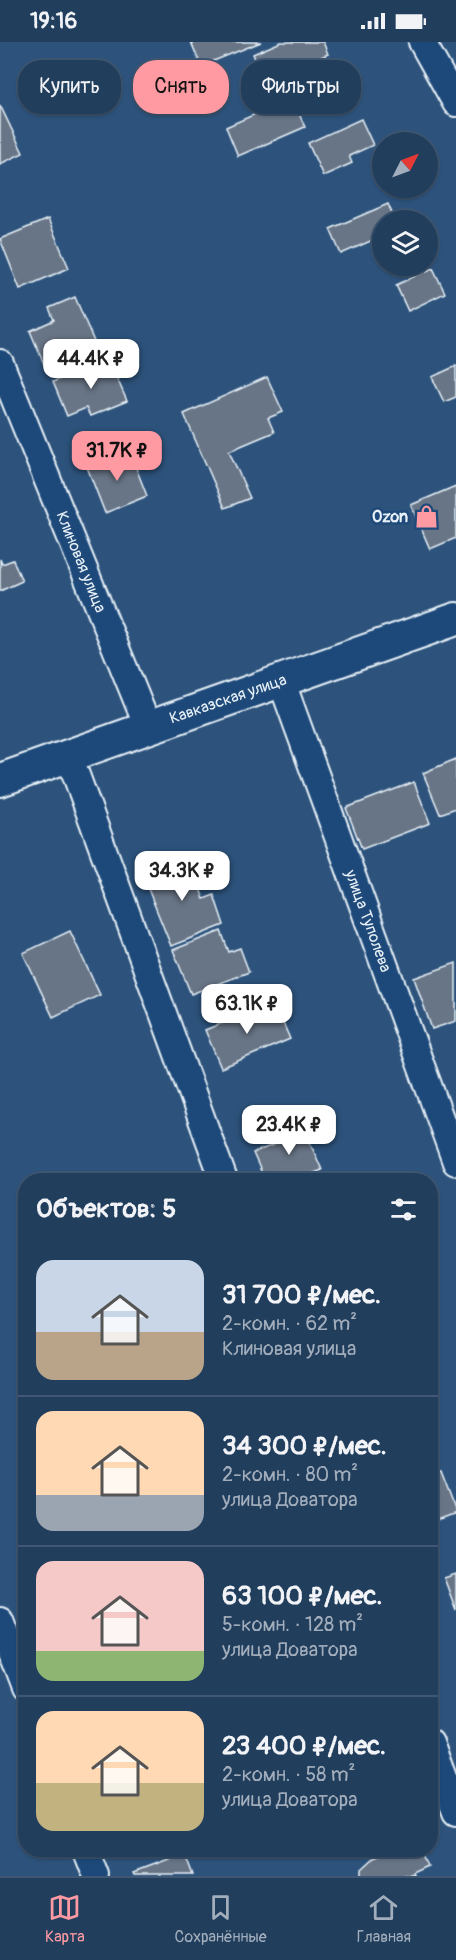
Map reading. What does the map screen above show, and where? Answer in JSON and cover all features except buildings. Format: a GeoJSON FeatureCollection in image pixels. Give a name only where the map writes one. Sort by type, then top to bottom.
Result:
{"type":"FeatureCollection","features":[{"type":"Feature","properties":{"kind":"street"},"geometry":{"type":"LineString","coordinates":[[422,42],[456,104]]}},
{"type":"Feature","properties":{"kind":"street","name":"Клиновая улица"},"geometry":{"type":"LineString","coordinates":[[0,363],[148,727]]}},
{"type":"Feature","properties":{"kind":"street","name":"Кавказская улица"},"geometry":{"type":"LineString","coordinates":[[0,780],[456,619]]}},
{"type":"Feature","properties":{"kind":"street","name":"улица Туполева"},"geometry":{"type":"LineString","coordinates":[[281,680],[456,1162]]}},
{"type":"Feature","properties":{"kind":"street"},"geometry":{"type":"LineString","coordinates":[[69,756],[221,1173]]}},
{"type":"Feature","properties":{"kind":"street"},"geometry":{"type":"LineString","coordinates":[[0,1621],[18,1668]]}},
{"type":"Feature","properties":{"kind":"street"},"geometry":{"type":"LineString","coordinates":[[438,1764],[456,1812]]}},
{"type":"Feature","properties":{"kind":"street"},"geometry":{"type":"LineString","coordinates":[[89,1857],[96,1876]]}},
{"type":"Feature","properties":{"kind":"place","name":"Ozon"},"geometry":{"type":"Point","coordinates":[426,517]}}]}
